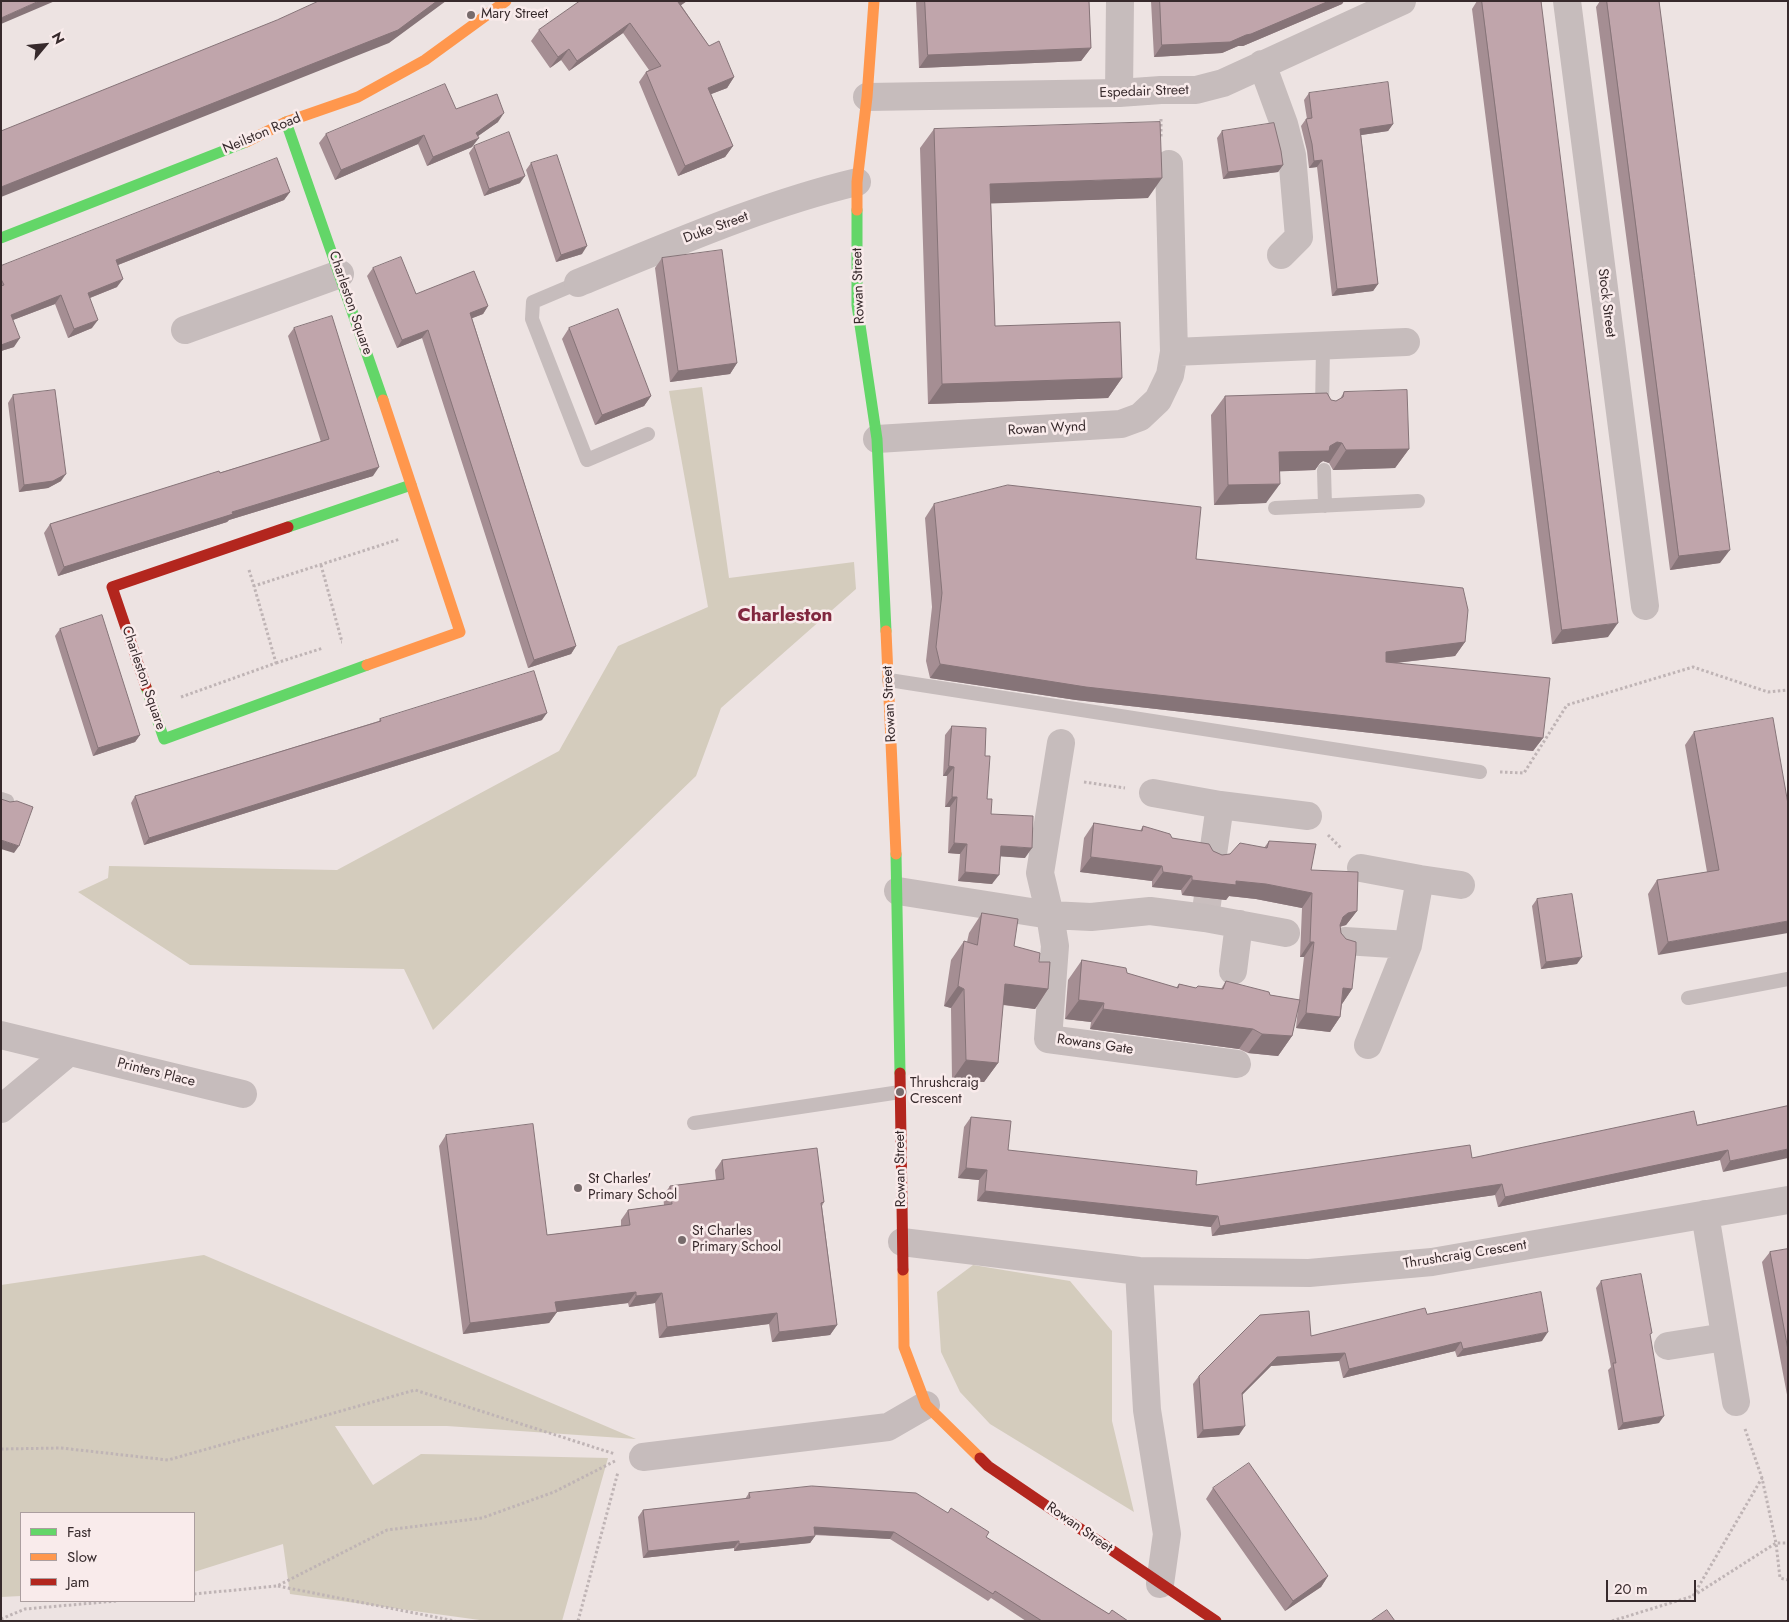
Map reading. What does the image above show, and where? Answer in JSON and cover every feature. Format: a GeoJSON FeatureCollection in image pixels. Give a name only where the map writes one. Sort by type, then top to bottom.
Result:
{"type":"FeatureCollection","features":[{"type":"Feature","properties":{"kind":"street","name":"Neilston Road"},"geometry":{"type":"LineString","coordinates":[[1,238],[242,144],[286,122],[358,97],[426,60],[506,1]]}},
{"type":"Feature","properties":{"kind":"street","name":"Rowan Street"},"geometry":{"type":"LineString","coordinates":[[874,1],[867,97],[857,182],[857,305],[877,439],[889,680],[898,891],[904,1347],[926,1405],[988,1466],[1216,1621]]}},
{"type":"Feature","properties":{"kind":"street"},"geometry":{"type":"LineString","coordinates":[[1119,93],[1120,1]]}},
{"type":"Feature","properties":{"kind":"street","name":"Stock Street"},"geometry":{"type":"LineString","coordinates":[[1567,1],[1645,606]]}},
{"type":"Feature","properties":{"kind":"street","name":"Espedair Street"},"geometry":{"type":"LineString","coordinates":[[867,97],[1196,90],[1223,83],[1385,5]]}},
{"type":"Feature","properties":{"kind":"street"},"geometry":{"type":"LineString","coordinates":[[1262,64],[1284,124],[1292,155],[1299,237],[1281,255]]}},
{"type":"Feature","properties":{"kind":"street","name":"Charleston Square"},"geometry":{"type":"LineString","coordinates":[[286,122],[340,274],[411,485],[460,632],[164,739],[112,587],[411,485]]}},
{"type":"Feature","properties":{"kind":"street","name":"Rowan Wynd"},"geometry":{"type":"LineString","coordinates":[[877,439],[1121,424],[1140,417],[1158,400],[1170,375],[1174,352],[1169,164]]}},
{"type":"Feature","properties":{"kind":"street","name":"Duke Street"},"geometry":{"type":"LineString","coordinates":[[578,283],[708,230],[814,192],[857,182]]}},
{"type":"Feature","properties":{"kind":"street"},"geometry":{"type":"LineString","coordinates":[[185,330],[340,274]]}},
{"type":"Feature","properties":{"kind":"street"},"geometry":{"type":"LineString","coordinates":[[1174,352],[1406,342]]}},
{"type":"Feature","properties":{"kind":"street","name":"Rowans Gate"},"geometry":{"type":"LineString","coordinates":[[1061,743],[1040,872],[1055,946],[1048,1039],[1237,1064]]}},
{"type":"Feature","properties":{"kind":"street"},"geometry":{"type":"LineString","coordinates":[[1153,793],[1220,805],[1308,816]]}},
{"type":"Feature","properties":{"kind":"street"},"geometry":{"type":"LineString","coordinates":[[1213,854],[1220,805]]}},
{"type":"Feature","properties":{"kind":"street"},"geometry":{"type":"LineString","coordinates":[[1361,868],[1461,885]]}},
{"type":"Feature","properties":{"kind":"street"},"geometry":{"type":"LineString","coordinates":[[1368,1045],[1408,945],[1420,879]]}},
{"type":"Feature","properties":{"kind":"street"},"geometry":{"type":"LineString","coordinates":[[898,891],[1050,915],[1091,917],[1150,911],[1286,933]]}},
{"type":"Feature","properties":{"kind":"street"},"geometry":{"type":"LineString","coordinates":[[1233,971],[1239,924]]}},
{"type":"Feature","properties":{"kind":"street"},"geometry":{"type":"LineString","coordinates":[[1345,941],[1408,945]]}},
{"type":"Feature","properties":{"kind":"street","name":"Printers Place"},"geometry":{"type":"LineString","coordinates":[[1,1035],[243,1094]]}},
{"type":"Feature","properties":{"kind":"street"},"geometry":{"type":"LineString","coordinates":[[1,1109],[70,1052]]}},
{"type":"Feature","properties":{"kind":"street","name":"Thrushcraig Crescent"},"geometry":{"type":"LineString","coordinates":[[902,1242],[1139,1272],[1309,1273],[1415,1264],[1788,1200]]}},
{"type":"Feature","properties":{"kind":"street"},"geometry":{"type":"LineString","coordinates":[[1705,1214],[1736,1402]]}},
{"type":"Feature","properties":{"kind":"street"},"geometry":{"type":"LineString","coordinates":[[1139,1272],[1147,1410],[1167,1534],[1160,1584]]}},
{"type":"Feature","properties":{"kind":"street"},"geometry":{"type":"LineString","coordinates":[[1668,1346],[1725,1337]]}},
{"type":"Feature","properties":{"kind":"street"},"geometry":{"type":"LineString","coordinates":[[633,1457],[888,1427],[926,1405]]}},
{"type":"Feature","properties":{"kind":"lane"},"geometry":{"type":"LineString","coordinates":[[578,283],[533,302],[532,319],[587,460],[648,434]]}},
{"type":"Feature","properties":{"kind":"lane"},"geometry":{"type":"LineString","coordinates":[[1322,412],[1323,346]]}},
{"type":"Feature","properties":{"kind":"lane"},"geometry":{"type":"LineString","coordinates":[[1324,470],[1325,506]]}},
{"type":"Feature","properties":{"kind":"lane"},"geometry":{"type":"LineString","coordinates":[[1275,508],[1418,502]]}},
{"type":"Feature","properties":{"kind":"lane"},"geometry":{"type":"LineString","coordinates":[[889,680],[1480,772]]}},
{"type":"Feature","properties":{"kind":"lane"},"geometry":{"type":"LineString","coordinates":[[1688,998],[1788,979]]}},
{"type":"Feature","properties":{"kind":"lane"},"geometry":{"type":"LineString","coordinates":[[694,1122],[900,1092]]}},
{"type":"Feature","properties":{"kind":"path"},"geometry":{"type":"LineString","coordinates":[[1161,90],[1161,140],[1169,164]]}},
{"type":"Feature","properties":{"kind":"path"},"geometry":{"type":"LineString","coordinates":[[276,663],[254,586],[426,531]]}},
{"type":"Feature","properties":{"kind":"path"},"geometry":{"type":"LineString","coordinates":[[321,565],[342,642],[333,645]]}},
{"type":"Feature","properties":{"kind":"path"},"geometry":{"type":"LineString","coordinates":[[154,707],[323,648]]}},
{"type":"Feature","properties":{"kind":"path"},"geometry":{"type":"LineString","coordinates":[[1480,772],[1524,773],[1567,705],[1693,667],[1768,692],[1788,690]]}},
{"type":"Feature","properties":{"kind":"path"},"geometry":{"type":"LineString","coordinates":[[1056,777],[1153,793]]}},
{"type":"Feature","properties":{"kind":"path"},"geometry":{"type":"LineString","coordinates":[[1308,816],[1361,868]]}},
{"type":"Feature","properties":{"kind":"path"},"geometry":{"type":"LineString","coordinates":[[1,1449],[62,1448],[168,1460],[415,1390],[633,1457]]}},
{"type":"Feature","properties":{"kind":"path"},"geometry":{"type":"LineString","coordinates":[[1736,1402],[1762,1478],[1776,1543],[1780,1578],[1788,1580]]}},
{"type":"Feature","properties":{"kind":"path"},"geometry":{"type":"LineString","coordinates":[[277,1586],[387,1530],[482,1518],[554,1492],[633,1457]]}},
{"type":"Feature","properties":{"kind":"path"},"geometry":{"type":"LineString","coordinates":[[578,1621],[633,1457]]}},
{"type":"Feature","properties":{"kind":"path"},"geometry":{"type":"LineString","coordinates":[[1693,1596],[1762,1478]]}},
{"type":"Feature","properties":{"kind":"path"},"geometry":{"type":"LineString","coordinates":[[1612,1621],[1693,1596],[1776,1543],[1788,1542]]}},
{"type":"Feature","properties":{"kind":"path"},"geometry":{"type":"LineString","coordinates":[[195,1594],[277,1586],[455,1621]]}},
{"type":"Feature","properties":{"kind":"path"},"geometry":{"type":"LineString","coordinates":[[1,1619],[25,1609],[105,1602]]}},
{"type":"Feature","properties":{"kind":"shaded area"},"geometry":{"type":"Polygon","coordinates":[[[702,387],[729,578],[854,562],[856,589],[721,708],[696,776],[433,1030],[404,969],[190,965],[78,892],[108,878],[109,866],[337,870],[559,751],[618,646],[708,607],[669,391],[702,387]]]}},
{"type":"Feature","properties":{"kind":"shaded area"},"geometry":{"type":"Polygon","coordinates":[[[204,1255],[636,1439],[447,1426],[335,1426],[373,1485],[421,1454],[608,1458],[562,1621],[487,1621],[290,1594],[283,1544],[195,1572],[195,1512],[20,1512],[20,1596],[1,1597],[1,1285],[204,1255]]]}},
{"type":"Feature","properties":{"kind":"shaded area"},"geometry":{"type":"Polygon","coordinates":[[[973,1265],[1070,1281],[1112,1331],[1112,1421],[1134,1512],[990,1424],[960,1392],[941,1352],[937,1292],[973,1265]]]}},
{"type":"Feature","properties":{"kind":"building"},"geometry":{"type":"Polygon","coordinates":[[[1,1],[39,1],[1,18],[1,1]]]}},
{"type":"Feature","properties":{"kind":"building"},"geometry":{"type":"Polygon","coordinates":[[[319,1],[437,1],[398,30],[1,187],[1,131],[277,20],[319,1]]]}},
{"type":"Feature","properties":{"kind":"building"},"geometry":{"type":"Polygon","coordinates":[[[580,1],[679,1],[709,46],[719,41],[734,77],[708,88],[733,146],[685,166],[646,72],[661,66],[630,23],[577,61],[569,49],[558,57],[539,30],[580,1]]]}},
{"type":"Feature","properties":{"kind":"building"},"geometry":{"type":"Polygon","coordinates":[[[925,1],[1089,1],[1091,48],[928,55],[925,1]]]}},
{"type":"Feature","properties":{"kind":"building"},"geometry":{"type":"Polygon","coordinates":[[[1160,1],[1329,1],[1230,42],[1162,45],[1160,1]]]}},
{"type":"Feature","properties":{"kind":"building"},"geometry":{"type":"Polygon","coordinates":[[[1482,1],[1541,1],[1618,623],[1562,630],[1482,1]]]}},
{"type":"Feature","properties":{"kind":"building"},"geometry":{"type":"Polygon","coordinates":[[[1607,1],[1659,1],[1730,550],[1679,556],[1607,1]]]}},
{"type":"Feature","properties":{"kind":"building"},"geometry":{"type":"Polygon","coordinates":[[[1388,82],[1393,124],[1360,129],[1378,284],[1337,289],[1322,160],[1314,161],[1306,119],[1312,118],[1309,93],[1388,82]]]}},
{"type":"Feature","properties":{"kind":"building"},"geometry":{"type":"Polygon","coordinates":[[[445,84],[456,109],[497,94],[504,113],[476,133],[479,138],[433,157],[424,135],[341,170],[326,134],[445,84]]]}},
{"type":"Feature","properties":{"kind":"building"},"geometry":{"type":"Polygon","coordinates":[[[1160,122],[1162,178],[990,184],[995,326],[1120,322],[1122,378],[942,384],[934,129],[1160,122]]]}},
{"type":"Feature","properties":{"kind":"building"},"geometry":{"type":"Polygon","coordinates":[[[1274,123],[1283,165],[1228,172],[1222,131],[1274,123]]]}},
{"type":"Feature","properties":{"kind":"building"},"geometry":{"type":"Polygon","coordinates":[[[509,132],[525,176],[489,189],[474,146],[509,132]]]}},
{"type":"Feature","properties":{"kind":"building"},"geometry":{"type":"Polygon","coordinates":[[[557,155],[587,246],[561,255],[531,163],[557,155]]]}},
{"type":"Feature","properties":{"kind":"building"},"geometry":{"type":"Polygon","coordinates":[[[277,158],[290,192],[116,260],[123,279],[88,293],[98,320],[74,329],[61,295],[11,315],[20,338],[1,345],[1,286],[4,285],[1,279],[1,266],[277,158]]]}},
{"type":"Feature","properties":{"kind":"building"},"geometry":{"type":"Polygon","coordinates":[[[722,250],[737,363],[678,371],[662,258],[722,250]]]}},
{"type":"Feature","properties":{"kind":"building"},"geometry":{"type":"Polygon","coordinates":[[[401,257],[416,294],[474,271],[488,306],[470,313],[576,646],[534,660],[428,330],[402,340],[373,268],[401,257]]]}},
{"type":"Feature","properties":{"kind":"building"},"geometry":{"type":"Polygon","coordinates":[[[618,309],[651,396],[602,415],[569,328],[618,309]]]}},
{"type":"Feature","properties":{"kind":"building"},"geometry":{"type":"Polygon","coordinates":[[[332,316],[379,467],[232,512],[233,514],[64,567],[50,524],[329,439],[294,328],[332,316]]]}},
{"type":"Feature","properties":{"kind":"building"},"geometry":{"type":"Polygon","coordinates":[[[55,390],[66,474],[53,481],[24,485],[13,395],[55,390]]]}},
{"type":"Feature","properties":{"kind":"building"},"geometry":{"type":"Polygon","coordinates":[[[1407,390],[1409,449],[1346,450],[1342,443],[1337,442],[1330,446],[1329,451],[1279,452],[1280,484],[1228,485],[1225,396],[1327,393],[1331,400],[1336,401],[1343,397],[1344,392],[1407,390]]]}},
{"type":"Feature","properties":{"kind":"building"},"geometry":{"type":"Polygon","coordinates":[[[1008,485],[1201,507],[1196,559],[1463,588],[1468,610],[1465,642],[1386,652],[1386,662],[1550,678],[1543,738],[1086,687],[940,664],[936,647],[942,593],[934,504],[1008,485]]]}},
{"type":"Feature","properties":{"kind":"building"},"geometry":{"type":"Polygon","coordinates":[[[102,615],[140,735],[98,748],[60,629],[102,615]]]}},
{"type":"Feature","properties":{"kind":"building"},"geometry":{"type":"Polygon","coordinates":[[[534,671],[547,713],[149,838],[135,796],[381,721],[380,719],[534,671]]]}},
{"type":"Feature","properties":{"kind":"building"},"geometry":{"type":"Polygon","coordinates":[[[1773,718],[1788,804],[1788,921],[1668,942],[1657,880],[1719,870],[1694,732],[1773,718]]]}},
{"type":"Feature","properties":{"kind":"building"},"geometry":{"type":"Polygon","coordinates":[[[952,726],[986,728],[985,756],[990,756],[987,799],[992,799],[991,814],[1033,816],[1032,848],[1001,846],[999,875],[965,872],[967,844],[954,843],[957,797],[952,797],[954,767],[949,766],[952,726]]]}},
{"type":"Feature","properties":{"kind":"building"},"geometry":{"type":"Polygon","coordinates":[[[1,799],[10,802],[17,801],[33,807],[19,846],[1,840],[1,799]]]}},
{"type":"Feature","properties":{"kind":"building"},"geometry":{"type":"Polygon","coordinates":[[[1094,823],[1142,831],[1143,826],[1170,834],[1172,838],[1209,844],[1213,851],[1222,855],[1230,854],[1240,843],[1267,848],[1269,841],[1316,844],[1311,870],[1358,872],[1357,911],[1348,913],[1343,917],[1340,925],[1341,933],[1346,939],[1356,942],[1356,951],[1352,989],[1343,988],[1340,1017],[1306,1013],[1314,942],[1310,942],[1312,893],[1266,884],[1236,881],[1236,885],[1192,880],[1192,876],[1163,872],[1162,866],[1091,857],[1094,823]]]}},
{"type":"Feature","properties":{"kind":"building"},"geometry":{"type":"Polygon","coordinates":[[[1572,894],[1582,957],[1546,962],[1537,899],[1572,894]]]}},
{"type":"Feature","properties":{"kind":"building"},"geometry":{"type":"Polygon","coordinates":[[[982,913],[1018,919],[1014,946],[1040,953],[1039,962],[1050,962],[1048,989],[1005,984],[998,1063],[966,1060],[964,989],[958,986],[964,941],[977,945],[982,913]]]}},
{"type":"Feature","properties":{"kind":"building"},"geometry":{"type":"Polygon","coordinates":[[[1082,960],[1126,968],[1127,973],[1178,988],[1179,984],[1196,988],[1198,986],[1223,989],[1226,981],[1269,992],[1270,995],[1300,1000],[1292,1036],[1262,1034],[1253,1029],[1103,1009],[1104,1003],[1079,1000],[1082,960]]]}},
{"type":"Feature","properties":{"kind":"building"},"geometry":{"type":"Polygon","coordinates":[[[1788,1106],[1788,1149],[1730,1161],[1728,1150],[1505,1197],[1502,1184],[1220,1226],[1218,1216],[985,1191],[987,1170],[966,1168],[971,1117],[1011,1121],[1008,1150],[1197,1171],[1196,1185],[1470,1145],[1472,1158],[1694,1111],[1697,1125],[1788,1106]]]}},
{"type":"Feature","properties":{"kind":"building","name":"St Charles Primary School"},"geometry":{"type":"Polygon","coordinates":[[[533,1124],[547,1235],[630,1225],[628,1210],[672,1204],[670,1186],[724,1179],[722,1160],[817,1148],[824,1202],[821,1203],[837,1325],[779,1332],[777,1313],[667,1327],[662,1293],[636,1296],[636,1292],[555,1302],[557,1312],[470,1323],[446,1135],[533,1124]]]}},
{"type":"Feature","properties":{"kind":"building"},"geometry":{"type":"Polygon","coordinates":[[[1788,1249],[1788,1350],[1770,1252],[1788,1249]]]}},
{"type":"Feature","properties":{"kind":"building"},"geometry":{"type":"Polygon","coordinates":[[[1641,1274],[1664,1416],[1623,1423],[1613,1363],[1616,1363],[1601,1281],[1641,1274]]]}},
{"type":"Feature","properties":{"kind":"building"},"geometry":{"type":"Polygon","coordinates":[[[1541,1292],[1548,1332],[1463,1349],[1461,1342],[1349,1369],[1345,1353],[1277,1357],[1242,1393],[1245,1426],[1203,1430],[1199,1376],[1260,1315],[1309,1311],[1311,1336],[1425,1308],[1427,1314],[1541,1292]]]}},
{"type":"Feature","properties":{"kind":"building"},"geometry":{"type":"Polygon","coordinates":[[[1249,1463],[1328,1576],[1293,1601],[1213,1488],[1249,1463]]]}},
{"type":"Feature","properties":{"kind":"building"},"geometry":{"type":"Polygon","coordinates":[[[812,1486],[916,1493],[948,1513],[951,1508],[989,1532],[986,1537],[1109,1614],[1112,1610],[1128,1621],[1042,1621],[995,1591],[993,1594],[894,1532],[814,1527],[815,1536],[739,1544],[739,1541],[648,1551],[643,1510],[750,1498],[749,1493],[812,1486]]]}},
{"type":"Feature","properties":{"kind":"building"},"geometry":{"type":"Polygon","coordinates":[[[1387,1610],[1395,1621],[1371,1621],[1387,1610]]]}},
{"type":"Feature","properties":{"kind":"tunnel"},"geometry":{"type":"LineString","coordinates":[[1205,918],[1213,860]]}},
{"type":"Feature","properties":{"kind":"traffic: fast"},"geometry":{"type":"LineString","coordinates":[[286,122],[383,400]]}},
{"type":"Feature","properties":{"kind":"traffic: fast"},"geometry":{"type":"LineString","coordinates":[[1,238],[246,142]]}},
{"type":"Feature","properties":{"kind":"traffic: fast"},"geometry":{"type":"LineString","coordinates":[[857,210],[857,305],[877,439],[886,631]]}},
{"type":"Feature","properties":{"kind":"traffic: fast"},"geometry":{"type":"LineString","coordinates":[[288,527],[411,485]]}},
{"type":"Feature","properties":{"kind":"traffic: fast"},"geometry":{"type":"LineString","coordinates":[[146,687],[164,739],[367,665]]}},
{"type":"Feature","properties":{"kind":"traffic: fast"},"geometry":{"type":"LineString","coordinates":[[896,854],[900,1073]]}},
{"type":"Feature","properties":{"kind":"traffic: slow"},"geometry":{"type":"LineString","coordinates":[[246,142],[286,122],[358,97],[425,60],[506,1]]}},
{"type":"Feature","properties":{"kind":"traffic: slow"},"geometry":{"type":"LineString","coordinates":[[857,210],[857,182],[867,97],[874,1]]}},
{"type":"Feature","properties":{"kind":"traffic: slow"},"geometry":{"type":"LineString","coordinates":[[367,665],[460,632],[383,400]]}},
{"type":"Feature","properties":{"kind":"traffic: slow"},"geometry":{"type":"LineString","coordinates":[[886,631],[896,854]]}},
{"type":"Feature","properties":{"kind":"traffic: slow"},"geometry":{"type":"LineString","coordinates":[[903,1270],[904,1347],[926,1405],[980,1458]]}},
{"type":"Feature","properties":{"kind":"traffic: jam"},"geometry":{"type":"LineString","coordinates":[[146,687],[112,587],[288,527]]}},
{"type":"Feature","properties":{"kind":"traffic: jam"},"geometry":{"type":"LineString","coordinates":[[900,1073],[903,1270]]}},
{"type":"Feature","properties":{"kind":"traffic: jam"},"geometry":{"type":"LineString","coordinates":[[980,1458],[988,1466],[1216,1621]]}},
{"type":"Feature","properties":{"kind":"place","name":"Mary Street"},"geometry":{"type":"Point","coordinates":[471,15]}},
{"type":"Feature","properties":{"kind":"place","name":"Thrushcraig Crescent"},"geometry":{"type":"Point","coordinates":[900,1092]}},
{"type":"Feature","properties":{"kind":"place","name":"St Charles' Primary School"},"geometry":{"type":"Point","coordinates":[578,1188]}},
{"type":"Feature","properties":{"kind":"place","name":"St Charles Primary School"},"geometry":{"type":"Point","coordinates":[682,1240]}},
{"type":"Feature","properties":{"kind":"district","name":"Charleston"},"geometry":{"type":"Point","coordinates":[785,616]}}]}
